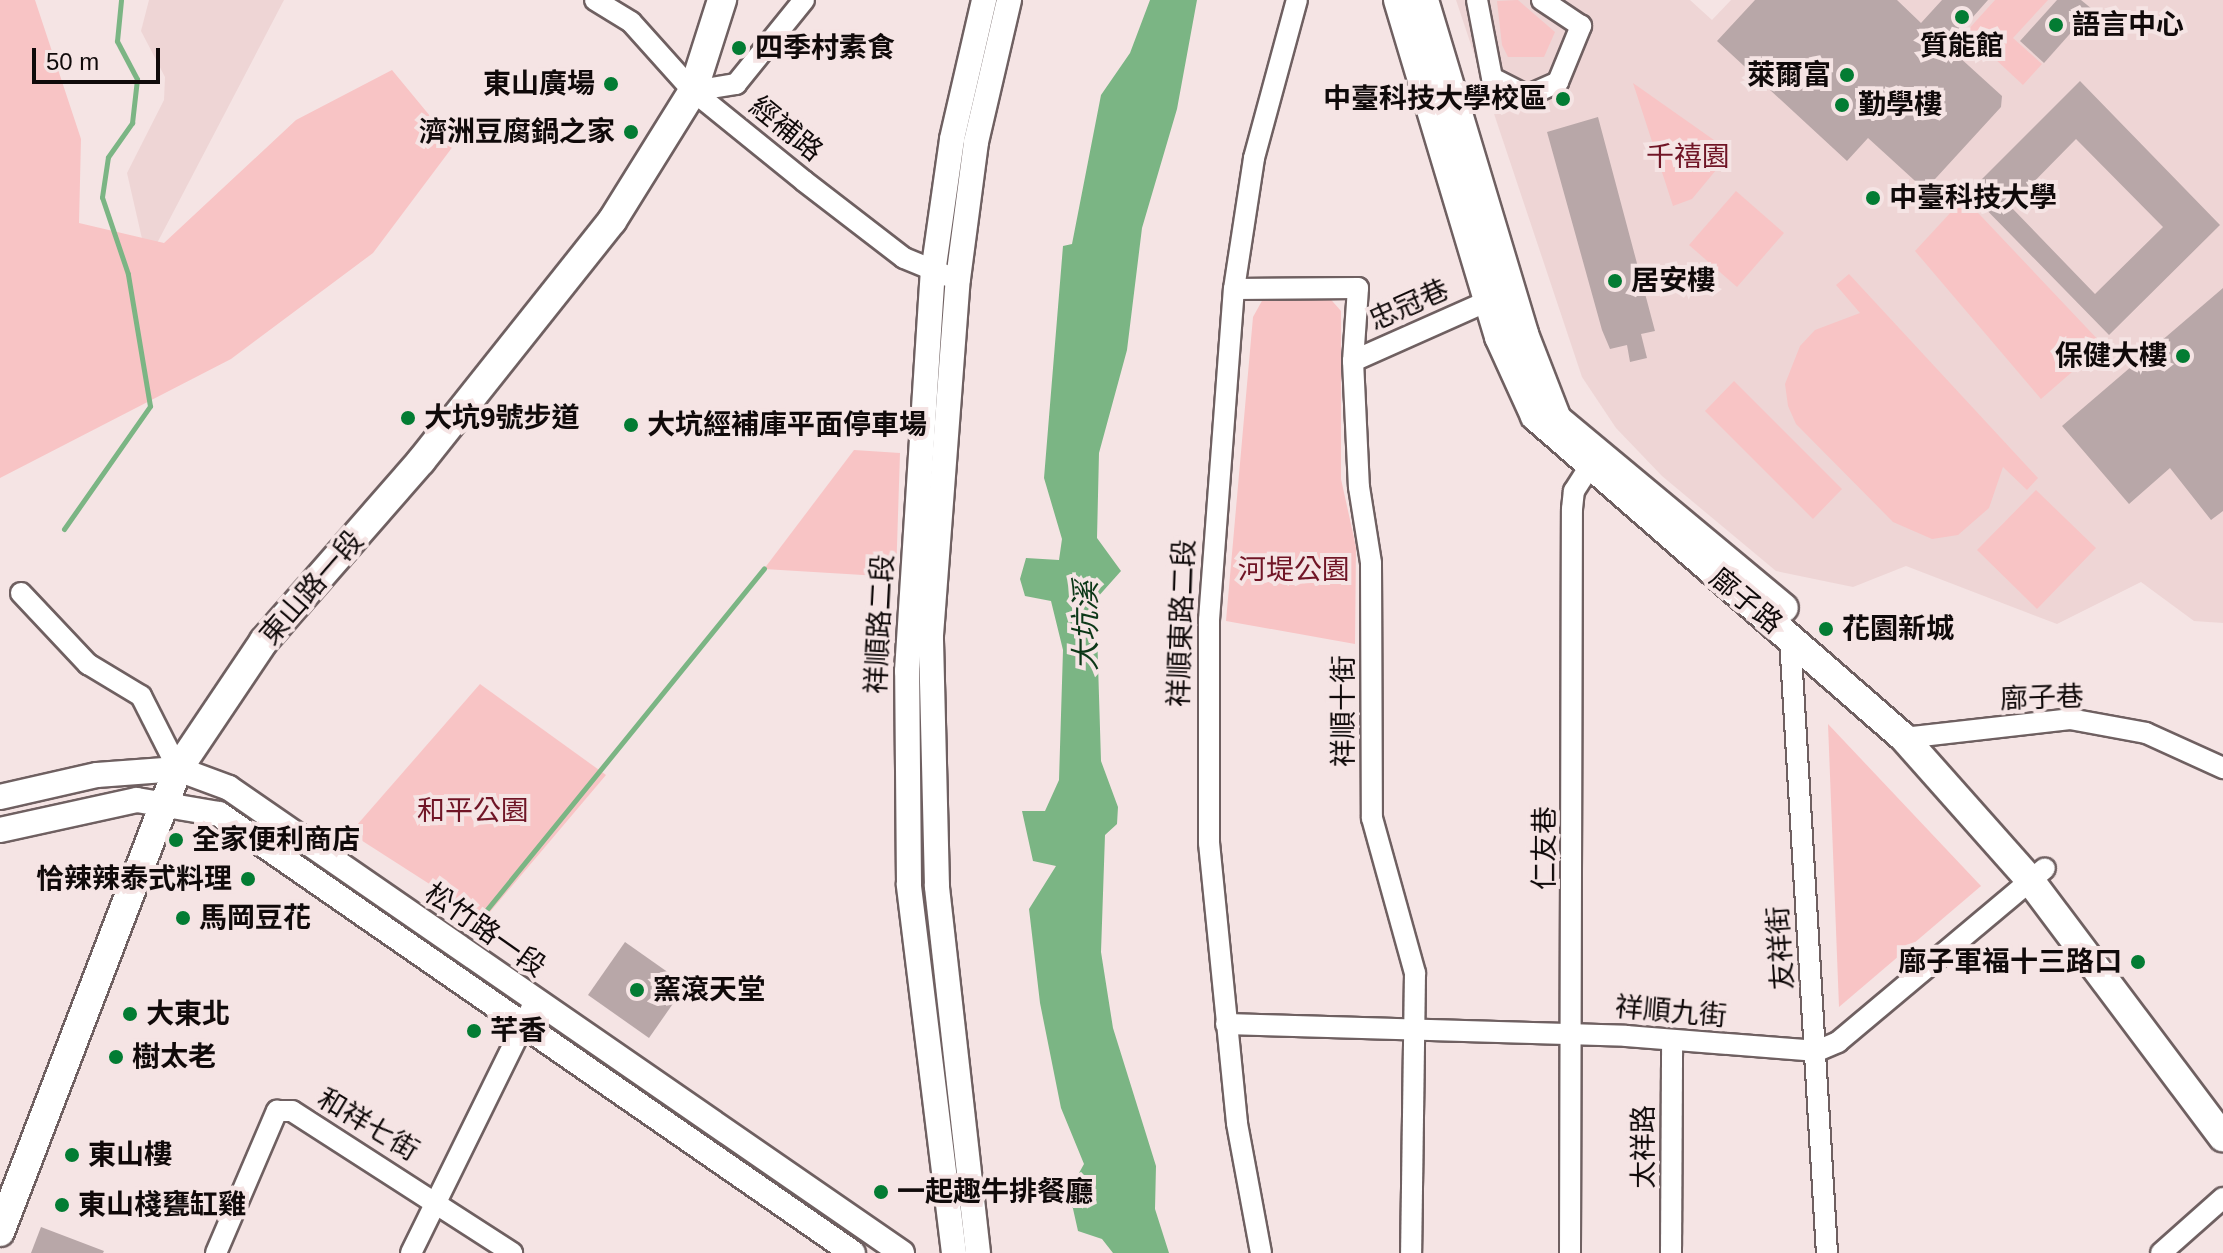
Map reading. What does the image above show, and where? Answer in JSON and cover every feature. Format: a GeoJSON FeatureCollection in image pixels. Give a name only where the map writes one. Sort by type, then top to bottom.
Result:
{"type":"FeatureCollection","features":[{"type":"Feature","properties":{"kind":"main road","name":"東山路一段"},"geometry":{"type":"LineString","coordinates":[[0,1232],[178,769],[264,641],[421,461],[612,221],[693,91],[722,0]]}},
{"type":"Feature","properties":{"kind":"main road","name":"廍子路"},"geometry":{"type":"LineString","coordinates":[[1398,0],[1488,301],[1535,416],[1593,459],[1915,736],[2037,873],[2223,1107]]}},
{"type":"Feature","properties":{"kind":"main road","name":"廍子路"},"geometry":{"type":"LineString","coordinates":[[1424,0],[1530,348],[1557,419],[1593,459],[1790,638],[1915,736]]}},
{"type":"Feature","properties":{"kind":"main road","name":"廍子路"},"geometry":{"type":"LineString","coordinates":[[2037,873],[2223,1137]]}},
{"type":"Feature","properties":{"kind":"street","name":"經補路"},"geometry":{"type":"LineString","coordinates":[[595,0],[631,22],[693,91],[933,273],[958,279]]}},
{"type":"Feature","properties":{"kind":"street"},"geometry":{"type":"LineString","coordinates":[[693,91],[736,84],[804,0]]}},
{"type":"Feature","properties":{"kind":"street","name":"祥順路二段"},"geometry":{"type":"LineString","coordinates":[[954,1253],[909,884],[906,769],[919,418],[933,273],[952,139],[984,0]]}},
{"type":"Feature","properties":{"kind":"street","name":"祥順路二段"},"geometry":{"type":"LineString","coordinates":[[978,1253],[937,886],[931,635],[958,279],[976,142],[1009,0]]}},
{"type":"Feature","properties":{"kind":"street","name":"祥順東路二段"},"geometry":{"type":"LineString","coordinates":[[1261,1253],[1247,1199],[1226,1024],[1206,732],[1234,289],[1254,158],[1297,0]]}},
{"type":"Feature","properties":{"kind":"street"},"geometry":{"type":"LineString","coordinates":[[1477,0],[1492,78],[1508,92],[1527,96],[1558,82],[1581,26],[1542,0]]}},
{"type":"Feature","properties":{"kind":"street","name":"祥順十街"},"geometry":{"type":"LineString","coordinates":[[1234,289],[1358,288],[1353,361],[1359,487],[1371,563],[1372,818],[1408,934],[1412,1030],[1411,1253]]}},
{"type":"Feature","properties":{"kind":"street","name":"忠冠巷"},"geometry":{"type":"LineString","coordinates":[[1353,361],[1488,301]]}},
{"type":"Feature","properties":{"kind":"street","name":"仁友巷"},"geometry":{"type":"LineString","coordinates":[[1570,1253],[1572,509],[1593,459]]}},
{"type":"Feature","properties":{"kind":"street"},"geometry":{"type":"LineString","coordinates":[[21,593],[88,664],[141,696],[178,769]]}},
{"type":"Feature","properties":{"kind":"street","name":"友祥街"},"geometry":{"type":"LineString","coordinates":[[1790,638],[1827,1253]]}},
{"type":"Feature","properties":{"kind":"street","name":"廍子巷"},"geometry":{"type":"LineString","coordinates":[[1915,736],[2070,719],[2146,733],[2223,768]]}},
{"type":"Feature","properties":{"kind":"street","name":"松竹路一段"},"geometry":{"type":"LineString","coordinates":[[0,797],[107,773],[178,769],[229,788],[902,1253]]}},
{"type":"Feature","properties":{"kind":"street","name":"松竹路一段"},"geometry":{"type":"LineString","coordinates":[[0,830],[168,799],[219,814],[853,1253]]}},
{"type":"Feature","properties":{"kind":"street"},"geometry":{"type":"LineString","coordinates":[[1817,1051],[1838,1042],[2037,873]]}},
{"type":"Feature","properties":{"kind":"street"},"geometry":{"type":"LineString","coordinates":[[411,1253],[535,1001]]}},
{"type":"Feature","properties":{"kind":"street","name":"祥順九街"},"geometry":{"type":"LineString","coordinates":[[1226,1024],[1572,1033],[1817,1051]]}},
{"type":"Feature","properties":{"kind":"street","name":"太祥路"},"geometry":{"type":"LineString","coordinates":[[1671,1253],[1672,1041]]}},
{"type":"Feature","properties":{"kind":"street","name":"和祥七街"},"geometry":{"type":"LineString","coordinates":[[216,1253],[277,1111],[292,1111],[436,1200]]}},
{"type":"Feature","properties":{"kind":"street"},"geometry":{"type":"LineString","coordinates":[[2161,1253],[2223,1198]]}},
{"type":"Feature","properties":{"kind":"street"},"geometry":{"type":"LineString","coordinates":[[436,1200],[512,1253]]}},
{"type":"Feature","properties":{"kind":"shaded area"},"geometry":{"type":"Polygon","coordinates":[[[149,0],[284,0],[154,249],[143,243],[127,173],[164,100],[165,77],[141,31],[149,0]]]}},
{"type":"Feature","properties":{"kind":"shaded area","name":"中臺科技大學"},"geometry":{"type":"Polygon","coordinates":[[[1456,0],[1690,0],[1712,20],[1731,0],[2223,0],[2223,623],[2194,621],[2141,582],[2057,624],[1906,566],[1853,587],[1776,571],[1662,476],[1616,428],[1582,377],[1456,0]]]}},
{"type":"Feature","properties":{"kind":"green space"},"geometry":{"type":"Polygon","coordinates":[[[0,0],[35,0],[81,139],[79,223],[164,243],[296,120],[392,70],[454,145],[373,253],[231,359],[0,478],[0,0]]]}},
{"type":"Feature","properties":{"kind":"green space"},"geometry":{"type":"Polygon","coordinates":[[[1518,0],[1555,32],[1544,57],[1508,57],[1502,45],[1497,1],[1518,0]]]}},
{"type":"Feature","properties":{"kind":"green space"},"geometry":{"type":"Polygon","coordinates":[[[1995,0],[2048,0],[2013,38],[2042,64],[2023,85],[1966,32],[1995,0]]]}},
{"type":"Feature","properties":{"kind":"green space","name":"千禧園"},"geometry":{"type":"Polygon","coordinates":[[[1633,83],[1731,152],[1692,199],[1673,206],[1633,83]]]}},
{"type":"Feature","properties":{"kind":"green space"},"geometry":{"type":"Polygon","coordinates":[[[1736,191],[1784,233],[1737,287],[1689,245],[1736,191]]]}},
{"type":"Feature","properties":{"kind":"green space"},"geometry":{"type":"Polygon","coordinates":[[[1964,198],[2103,345],[2041,399],[1915,251],[1964,198]]]}},
{"type":"Feature","properties":{"kind":"green space"},"geometry":{"type":"Polygon","coordinates":[[[1849,274],[2038,478],[2027,490],[2003,467],[1989,508],[1958,535],[1932,539],[1893,522],[1796,424],[1788,406],[1785,384],[1800,346],[1815,330],[1860,313],[1836,285],[1849,274]]]}},
{"type":"Feature","properties":{"kind":"green space","name":"河堤公園"},"geometry":{"type":"Polygon","coordinates":[[[1326,294],[1341,311],[1341,479],[1356,547],[1355,644],[1226,621],[1253,317],[1263,299],[1326,294]]]}},
{"type":"Feature","properties":{"kind":"green space"},"geometry":{"type":"Polygon","coordinates":[[[1734,381],[1842,489],[1813,519],[1705,411],[1734,381]]]}},
{"type":"Feature","properties":{"kind":"green space"},"geometry":{"type":"Polygon","coordinates":[[[854,450],[900,453],[896,577],[764,569],[854,450]]]}},
{"type":"Feature","properties":{"kind":"green space"},"geometry":{"type":"Polygon","coordinates":[[[2036,490],[2096,548],[2037,609],[1977,550],[2036,490]]]}},
{"type":"Feature","properties":{"kind":"green space","name":"和平公園"},"geometry":{"type":"Polygon","coordinates":[[[480,684],[606,775],[484,919],[350,833],[480,684]]]}},
{"type":"Feature","properties":{"kind":"green space"},"geometry":{"type":"Polygon","coordinates":[[[1828,724],[1981,886],[1839,1007],[1828,724]]]}},
{"type":"Feature","properties":{"kind":"water","name":"大坑溪"},"geometry":{"type":"Polygon","coordinates":[[[1150,0],[1197,0],[1177,109],[1142,228],[1127,350],[1099,453],[1097,538],[1121,571],[1096,599],[1101,761],[1118,807],[1117,824],[1105,835],[1101,952],[1113,1028],[1156,1166],[1155,1209],[1169,1253],[1113,1253],[1102,1239],[1078,1231],[1069,1191],[1084,1164],[1061,1108],[1040,1003],[1029,909],[1056,866],[1033,861],[1022,811],[1045,811],[1059,780],[1063,650],[1051,601],[1025,596],[1020,579],[1026,558],[1059,560],[1062,539],[1044,478],[1063,246],[1072,244],[1101,95],[1130,53],[1150,0]]]}},
{"type":"Feature","properties":{"kind":"building","name":"勤學樓"},"geometry":{"type":"Polygon","coordinates":[[[1755,0],[1897,0],[1921,23],[1942,0],[1988,0],[1947,46],[2002,96],[2001,107],[1925,190],[1868,138],[1847,161],[1717,41],[1755,0]]]}},
{"type":"Feature","properties":{"kind":"building","name":"語言中心"},"geometry":{"type":"Polygon","coordinates":[[[2057,0],[2081,0],[2092,9],[2044,63],[2020,41],[2057,0]]]}},
{"type":"Feature","properties":{"kind":"building"},"geometry":{"type":"Polygon","coordinates":[[[2080,81],[2220,225],[2109,335],[1969,192],[2080,81]],[[2076,139],[2010,206],[2095,294],[2163,227],[2076,139]]]}},
{"type":"Feature","properties":{"kind":"building","name":"居安樓"},"geometry":{"type":"Polygon","coordinates":[[[1598,117],[1655,331],[1641,334],[1647,358],[1630,362],[1627,345],[1610,349],[1602,330],[1547,132],[1598,117]]]}},
{"type":"Feature","properties":{"kind":"building","name":"保健大樓"},"geometry":{"type":"Polygon","coordinates":[[[2223,288],[2223,511],[2211,520],[2170,468],[2129,504],[2062,426],[2223,288]]]}},
{"type":"Feature","properties":{"kind":"building","name":"窯滾天堂"},"geometry":{"type":"Polygon","coordinates":[[[625,942],[686,985],[649,1038],[588,995],[625,942]]]}},
{"type":"Feature","properties":{"kind":"building"},"geometry":{"type":"Polygon","coordinates":[[[41,1227],[104,1251],[31,1253],[41,1227]]]}},
{"type":"Feature","properties":{"kind":"waterway"},"geometry":{"type":"LineString","coordinates":[[64,529],[150,406],[128,274],[102,197],[108,157],[132,123],[137,79],[117,41],[121,0]]}},
{"type":"Feature","properties":{"kind":"waterway"},"geometry":{"type":"LineString","coordinates":[[484,913],[764,569]]}},
{"type":"Feature","properties":{"kind":"place","name":"質能館"},"geometry":{"type":"Point","coordinates":[1962,17]}},
{"type":"Feature","properties":{"kind":"place","name":"語言中心"},"geometry":{"type":"Point","coordinates":[2056,25]}},
{"type":"Feature","properties":{"kind":"place","name":"四季村素食"},"geometry":{"type":"Point","coordinates":[739,48]}},
{"type":"Feature","properties":{"kind":"place","name":"萊爾富"},"geometry":{"type":"Point","coordinates":[1847,75]}},
{"type":"Feature","properties":{"kind":"place","name":"東山廣場"},"geometry":{"type":"Point","coordinates":[611,84]}},
{"type":"Feature","properties":{"kind":"place","name":"中臺科技大學校區"},"geometry":{"type":"Point","coordinates":[1563,99]}},
{"type":"Feature","properties":{"kind":"place","name":"勤學樓"},"geometry":{"type":"Point","coordinates":[1842,105]}},
{"type":"Feature","properties":{"kind":"place","name":"濟洲豆腐鍋之家"},"geometry":{"type":"Point","coordinates":[631,132]}},
{"type":"Feature","properties":{"kind":"place","name":"中臺科技大學"},"geometry":{"type":"Point","coordinates":[1873,198]}},
{"type":"Feature","properties":{"kind":"place","name":"居安樓"},"geometry":{"type":"Point","coordinates":[1615,281]}},
{"type":"Feature","properties":{"kind":"place","name":"保健大樓"},"geometry":{"type":"Point","coordinates":[2183,356]}},
{"type":"Feature","properties":{"kind":"place","name":"大坑9號步道"},"geometry":{"type":"Point","coordinates":[408,418]}},
{"type":"Feature","properties":{"kind":"place","name":"大坑經補庫平面停車場"},"geometry":{"type":"Point","coordinates":[631,425]}},
{"type":"Feature","properties":{"kind":"place","name":"花園新城"},"geometry":{"type":"Point","coordinates":[1826,629]}},
{"type":"Feature","properties":{"kind":"place","name":"全家便利商店"},"geometry":{"type":"Point","coordinates":[176,840]}},
{"type":"Feature","properties":{"kind":"place","name":"恰辣辣泰式料理"},"geometry":{"type":"Point","coordinates":[248,879]}},
{"type":"Feature","properties":{"kind":"place","name":"馬岡豆花"},"geometry":{"type":"Point","coordinates":[183,918]}},
{"type":"Feature","properties":{"kind":"place","name":"廍子軍福十三路口"},"geometry":{"type":"Point","coordinates":[2138,962]}},
{"type":"Feature","properties":{"kind":"place","name":"窯滾天堂"},"geometry":{"type":"Point","coordinates":[637,990]}},
{"type":"Feature","properties":{"kind":"place","name":"大東北"},"geometry":{"type":"Point","coordinates":[130,1014]}},
{"type":"Feature","properties":{"kind":"place","name":"芊香"},"geometry":{"type":"Point","coordinates":[474,1031]}},
{"type":"Feature","properties":{"kind":"place","name":"樹太老"},"geometry":{"type":"Point","coordinates":[116,1057]}},
{"type":"Feature","properties":{"kind":"place","name":"東山樓"},"geometry":{"type":"Point","coordinates":[72,1155]}},
{"type":"Feature","properties":{"kind":"place","name":"一起趣牛排餐廳"},"geometry":{"type":"Point","coordinates":[881,1192]}},
{"type":"Feature","properties":{"kind":"place","name":"東山棧甕缸雞"},"geometry":{"type":"Point","coordinates":[62,1205]}}]}
